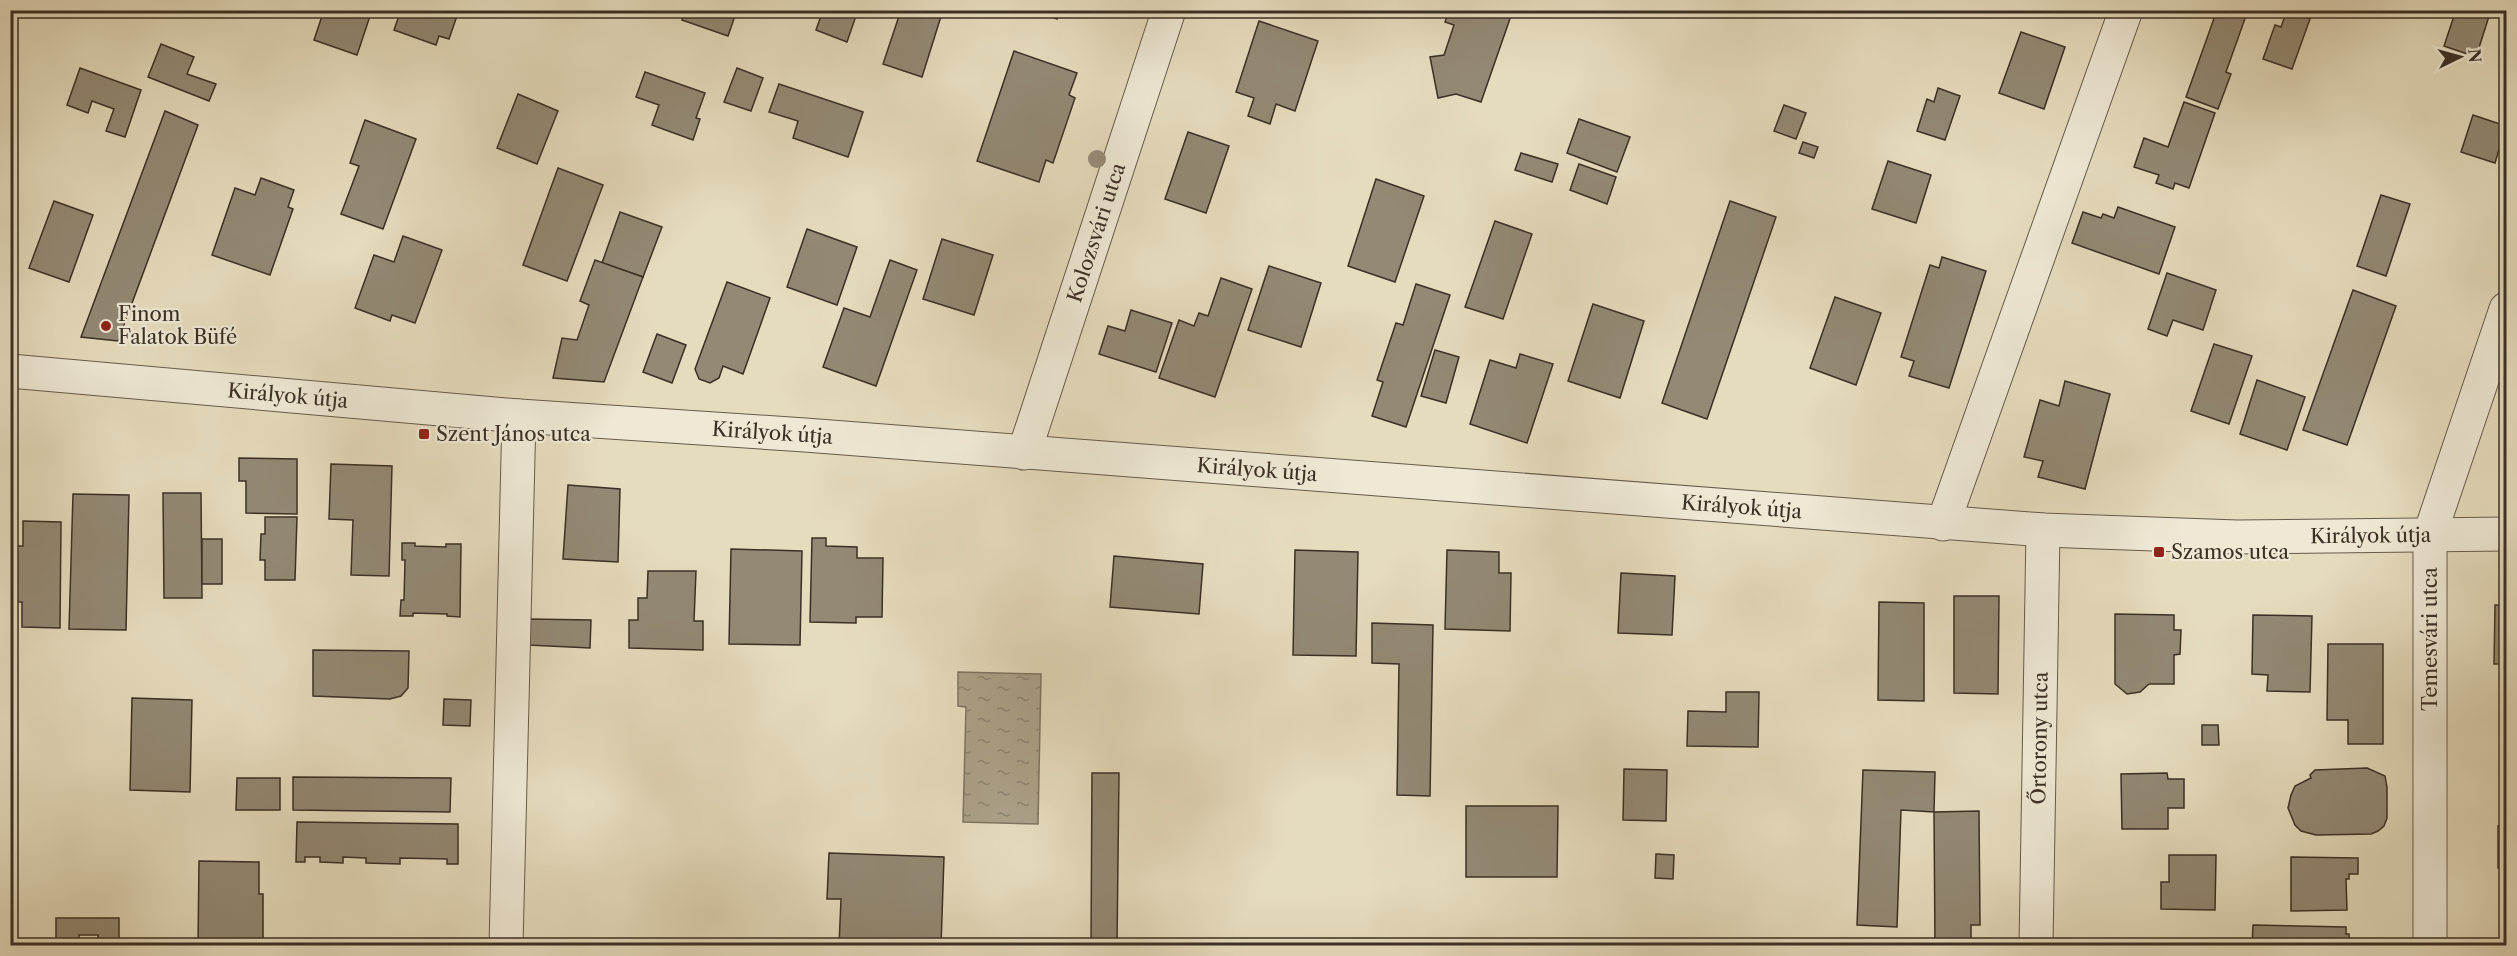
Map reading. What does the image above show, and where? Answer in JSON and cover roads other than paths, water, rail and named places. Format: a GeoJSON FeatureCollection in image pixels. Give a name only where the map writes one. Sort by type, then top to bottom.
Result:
{"type":"FeatureCollection","features":[{"type":"Feature","properties":{"kind":"street","name":"Kolozsvári utca"},"geometry":{"type":"LineString","coordinates":[[1024,453],[1169,10]]}},
{"type":"Feature","properties":{"kind":"street"},"geometry":{"type":"LineString","coordinates":[[1942,524],[2126,10]]}},
{"type":"Feature","properties":{"kind":"street","name":"Temesvári utca"},"geometry":{"type":"LineString","coordinates":[[2430,945],[2430,534],[2506,309]]}},
{"type":"Feature","properties":{"kind":"street","name":"Királyok útja"},"geometry":{"type":"LineString","coordinates":[[10,371],[519,416],[805,435],[1942,524],[2237,537],[2506,534]]}},
{"type":"Feature","properties":{"kind":"street"},"geometry":{"type":"LineString","coordinates":[[506,945],[519,416]]}},
{"type":"Feature","properties":{"kind":"street","name":"Őrtorony utca"},"geometry":{"type":"LineString","coordinates":[[2036,945],[2043,530]]}},
{"type":"Feature","properties":{"kind":"water"},"geometry":{"type":"Polygon","coordinates":[[[958,672],[1041,674],[1038,824],[963,822],[966,707],[958,706],[958,672]]]}},
{"type":"Feature","properties":{"kind":"place","name":"Finom Falatok Büfé"},"geometry":{"type":"Point","coordinates":[106,326]}},
{"type":"Feature","properties":{"kind":"place","name":"Szent János utca"},"geometry":{"type":"Point","coordinates":[424,434]}},
{"type":"Feature","properties":{"kind":"place","name":"Szamos utca"},"geometry":{"type":"Point","coordinates":[2159,552]}}]}
